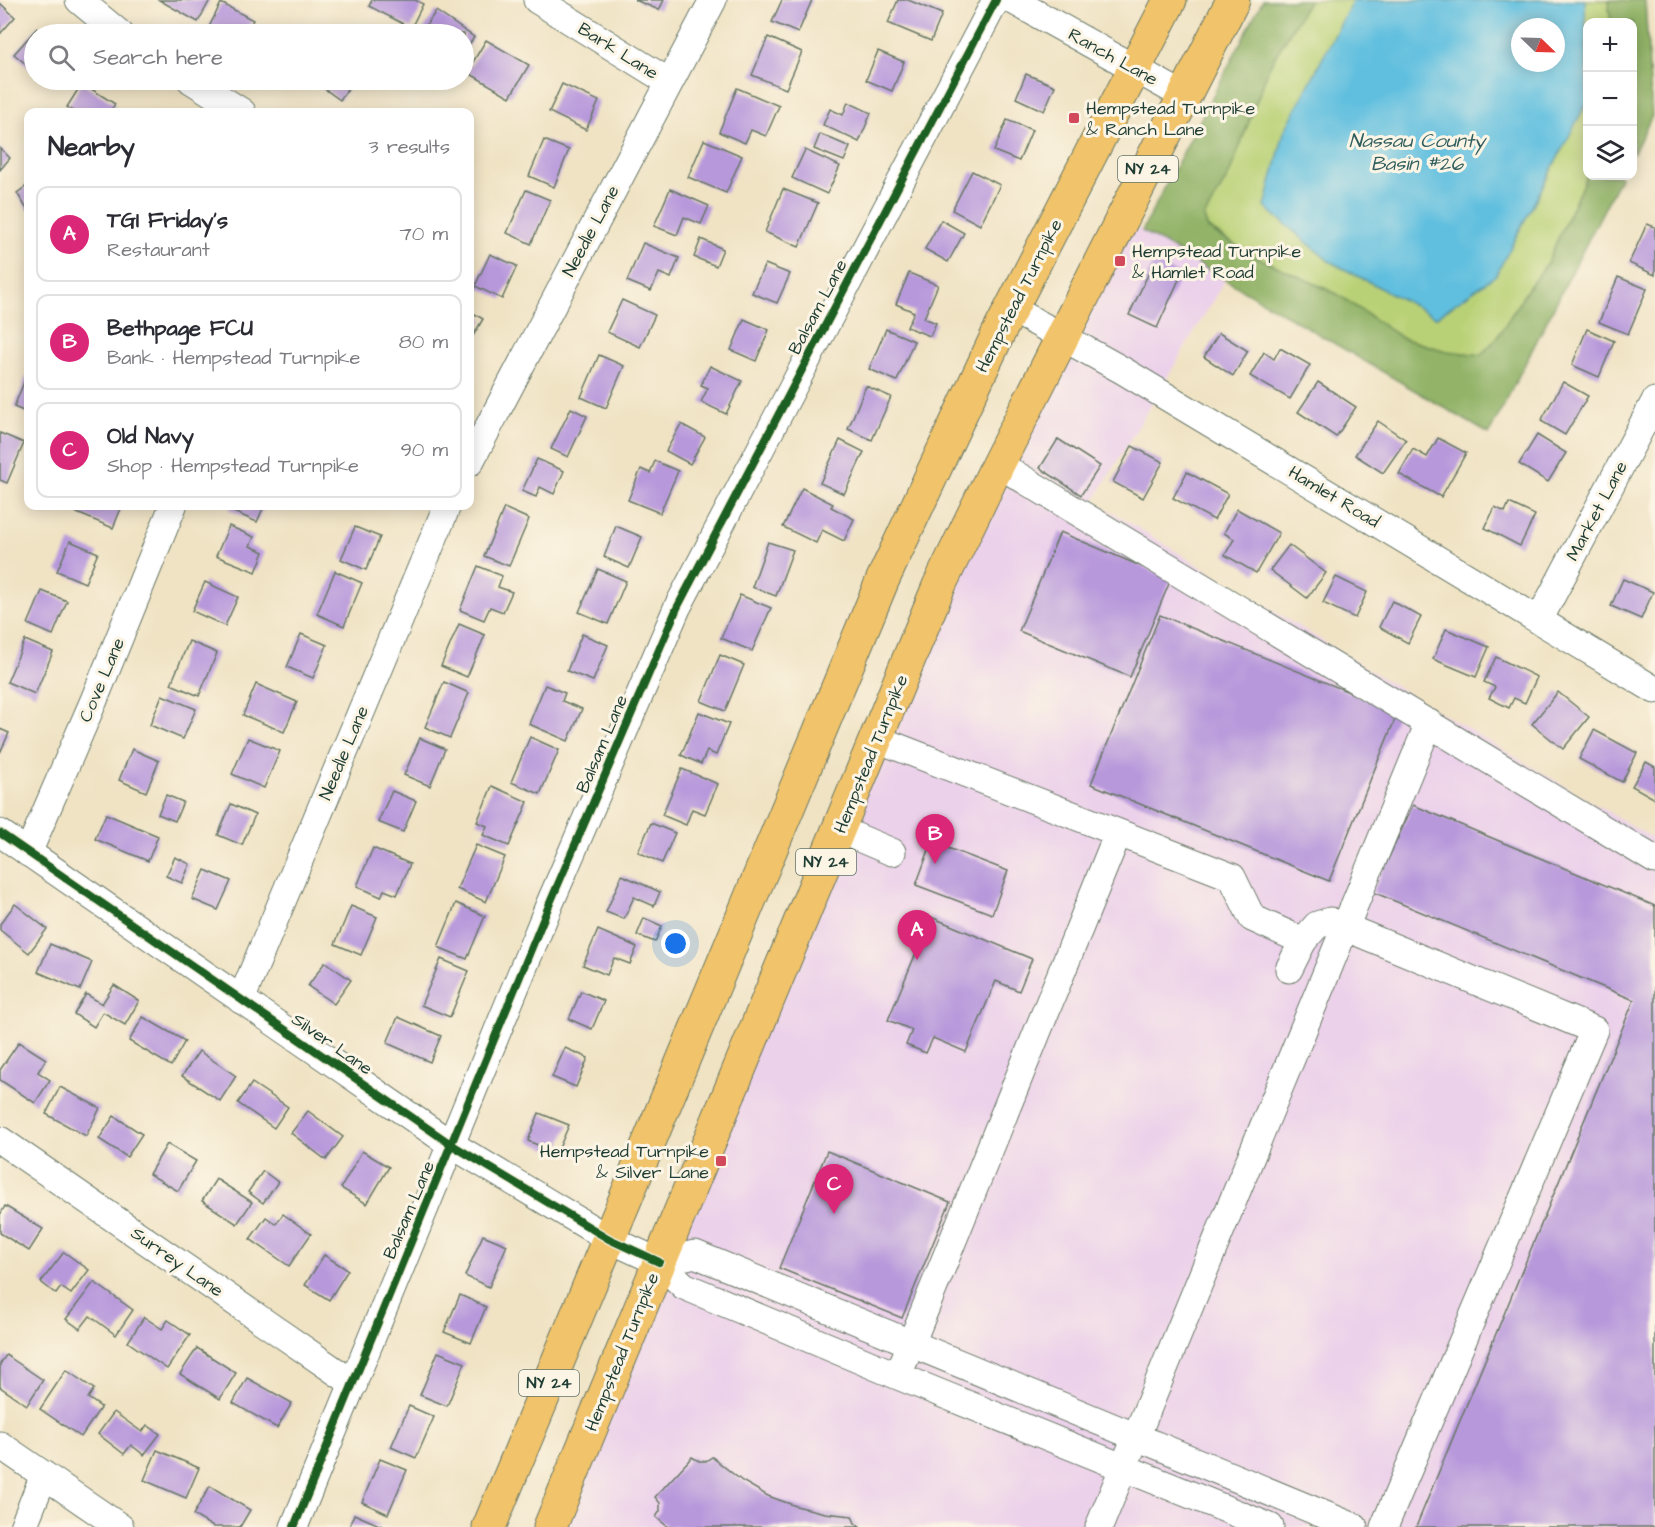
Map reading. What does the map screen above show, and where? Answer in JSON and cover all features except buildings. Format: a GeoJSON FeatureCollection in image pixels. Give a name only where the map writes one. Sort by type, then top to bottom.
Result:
{"type":"FeatureCollection","features":[{"type":"Feature","properties":{"kind":"main road","name":"Hempstead Turnpike"},"geometry":{"type":"LineString","coordinates":[[489,1527],[883,579],[1011,309],[1170,0]]}},
{"type":"Feature","properties":{"kind":"main road","name":"Hempstead Turnpike"},"geometry":{"type":"LineString","coordinates":[[550,1527],[939,586],[998,464],[1233,0]]}},
{"type":"Feature","properties":{"kind":"main road"},"geometry":{"type":"LineString","coordinates":[[513,1527],[530,1429]]}},
{"type":"Feature","properties":{"kind":"street"},"geometry":{"type":"LineString","coordinates":[[79,0],[108,24]]}},
{"type":"Feature","properties":{"kind":"street","name":"Bark Lane"},"geometry":{"type":"LineString","coordinates":[[537,0],[669,82]]}},
{"type":"Feature","properties":{"kind":"street","name":"Needle Lane"},"geometry":{"type":"LineString","coordinates":[[474,454],[712,0]]}},
{"type":"Feature","properties":{"kind":"street","name":"Balsam Lane"},"geometry":{"type":"LineString","coordinates":[[294,1527],[550,903],[677,608],[996,0]]}},
{"type":"Feature","properties":{"kind":"street","name":"Ranch Lane"},"geometry":{"type":"LineString","coordinates":[[1012,0],[1184,96]]}},
{"type":"Feature","properties":{"kind":"street"},"geometry":{"type":"LineString","coordinates":[[207,90],[236,108]]}},
{"type":"Feature","properties":{"kind":"street","name":"Hamlet Road"},"geometry":{"type":"LineString","coordinates":[[1011,309],[1122,370],[1655,690]]}},
{"type":"Feature","properties":{"kind":"street","name":"Market Lane"},"geometry":{"type":"LineString","coordinates":[[1539,620],[1655,401]]}},
{"type":"Feature","properties":{"kind":"street"},"geometry":{"type":"LineString","coordinates":[[998,464],[1655,860]]}},
{"type":"Feature","properties":{"kind":"street","name":"Cove Lane"},"geometry":{"type":"LineString","coordinates":[[28,853],[94,700],[171,510]]}},
{"type":"Feature","properties":{"kind":"street","name":"Needle Lane"},"geometry":{"type":"LineString","coordinates":[[241,1000],[445,510]]}},
{"type":"Feature","properties":{"kind":"street"},"geometry":{"type":"LineString","coordinates":[[1100,1527],[1429,723]]}},
{"type":"Feature","properties":{"kind":"street"},"geometry":{"type":"LineString","coordinates":[[877,739],[1232,877],[1252,918],[1302,941]]}},
{"type":"Feature","properties":{"kind":"street"},"geometry":{"type":"LineString","coordinates":[[840,830],[892,852]]}},
{"type":"Feature","properties":{"kind":"street"},"geometry":{"type":"LineString","coordinates":[[898,1376],[1118,833]]}},
{"type":"Feature","properties":{"kind":"street","name":"Silver Lane"},"geometry":{"type":"LineString","coordinates":[[0,834],[452,1145],[609,1239],[659,1262],[684,1286],[898,1376],[1270,1527]]}},
{"type":"Feature","properties":{"kind":"street"},"geometry":{"type":"LineString","coordinates":[[1288,969],[1302,941],[1317,925],[1330,921],[1593,1030],[1384,1527]]}},
{"type":"Feature","properties":{"kind":"street","name":"Surrey Lane"},"geometry":{"type":"LineString","coordinates":[[0,1140],[354,1384]]}},
{"type":"Feature","properties":{"kind":"street"},"geometry":{"type":"LineString","coordinates":[[659,1262],[695,1254],[1354,1527]]}},
{"type":"Feature","properties":{"kind":"street"},"geometry":{"type":"LineString","coordinates":[[0,1445],[120,1527]]}},
{"type":"Feature","properties":{"kind":"street"},"geometry":{"type":"LineString","coordinates":[[23,1527],[44,1475]]}},
{"type":"Feature","properties":{"kind":"shaded area"},"geometry":{"type":"Polygon","coordinates":[[[1127,222],[1225,280],[1094,501],[1397,687],[1655,840],[1655,1527],[552,1527],[998,464],[1127,222]]]}},
{"type":"Feature","properties":{"kind":"green space"},"geometry":{"type":"Polygon","coordinates":[[[1263,0],[1309,0],[1270,65],[1229,175],[1204,217],[1208,229],[1250,254],[1337,294],[1402,338],[1446,351],[1481,355],[1497,338],[1529,287],[1546,265],[1585,180],[1619,180],[1489,434],[1142,231],[1263,0]]]}},
{"type":"Feature","properties":{"kind":"green space","name":"Nassau County Basin #26"},"geometry":{"type":"Polygon","coordinates":[[[1309,0],[1608,0],[1610,18],[1583,18],[1585,180],[1546,265],[1529,287],[1497,338],[1481,355],[1446,351],[1402,338],[1337,294],[1250,254],[1208,228],[1203,217],[1229,175],[1270,65],[1309,0]]]}},
{"type":"Feature","properties":{"kind":"green space"},"geometry":{"type":"Polygon","coordinates":[[[1608,0],[1645,0],[1652,116],[1637,146],[1637,18],[1610,18],[1608,0]]]}},
{"type":"Feature","properties":{"kind":"water","name":"Nassau County Basin #26"},"geometry":{"type":"Polygon","coordinates":[[[1353,0],[1585,0],[1583,110],[1496,275],[1436,317],[1329,261],[1265,207],[1284,132],[1353,0]]]}},
{"type":"Feature","properties":{"kind":"cycle path"},"geometry":{"type":"LineString","coordinates":[[294,1527],[550,903],[677,608],[996,0]]}},
{"type":"Feature","properties":{"kind":"cycle path"},"geometry":{"type":"LineString","coordinates":[[0,833],[452,1145],[609,1239],[659,1262]]}},
{"type":"Feature","properties":{"kind":"place","name":"Hempstead Turnpike & Ranch Lane"},"geometry":{"type":"Point","coordinates":[1074,118]}},
{"type":"Feature","properties":{"kind":"place","name":"Hempstead Turnpike & Hamlet Road"},"geometry":{"type":"Point","coordinates":[1120,261]}},
{"type":"Feature","properties":{"kind":"place","name":"Bethpage FCU"},"geometry":{"type":"Point","coordinates":[935,864]}},
{"type":"Feature","properties":{"kind":"place","name":"TGI Friday's"},"geometry":{"type":"Point","coordinates":[917,960]}},
{"type":"Feature","properties":{"kind":"place","name":"Hempstead Turnpike & Silver Lane"},"geometry":{"type":"Point","coordinates":[721,1161]}},
{"type":"Feature","properties":{"kind":"place","name":"Old Navy"},"geometry":{"type":"Point","coordinates":[834,1214]}}]}
